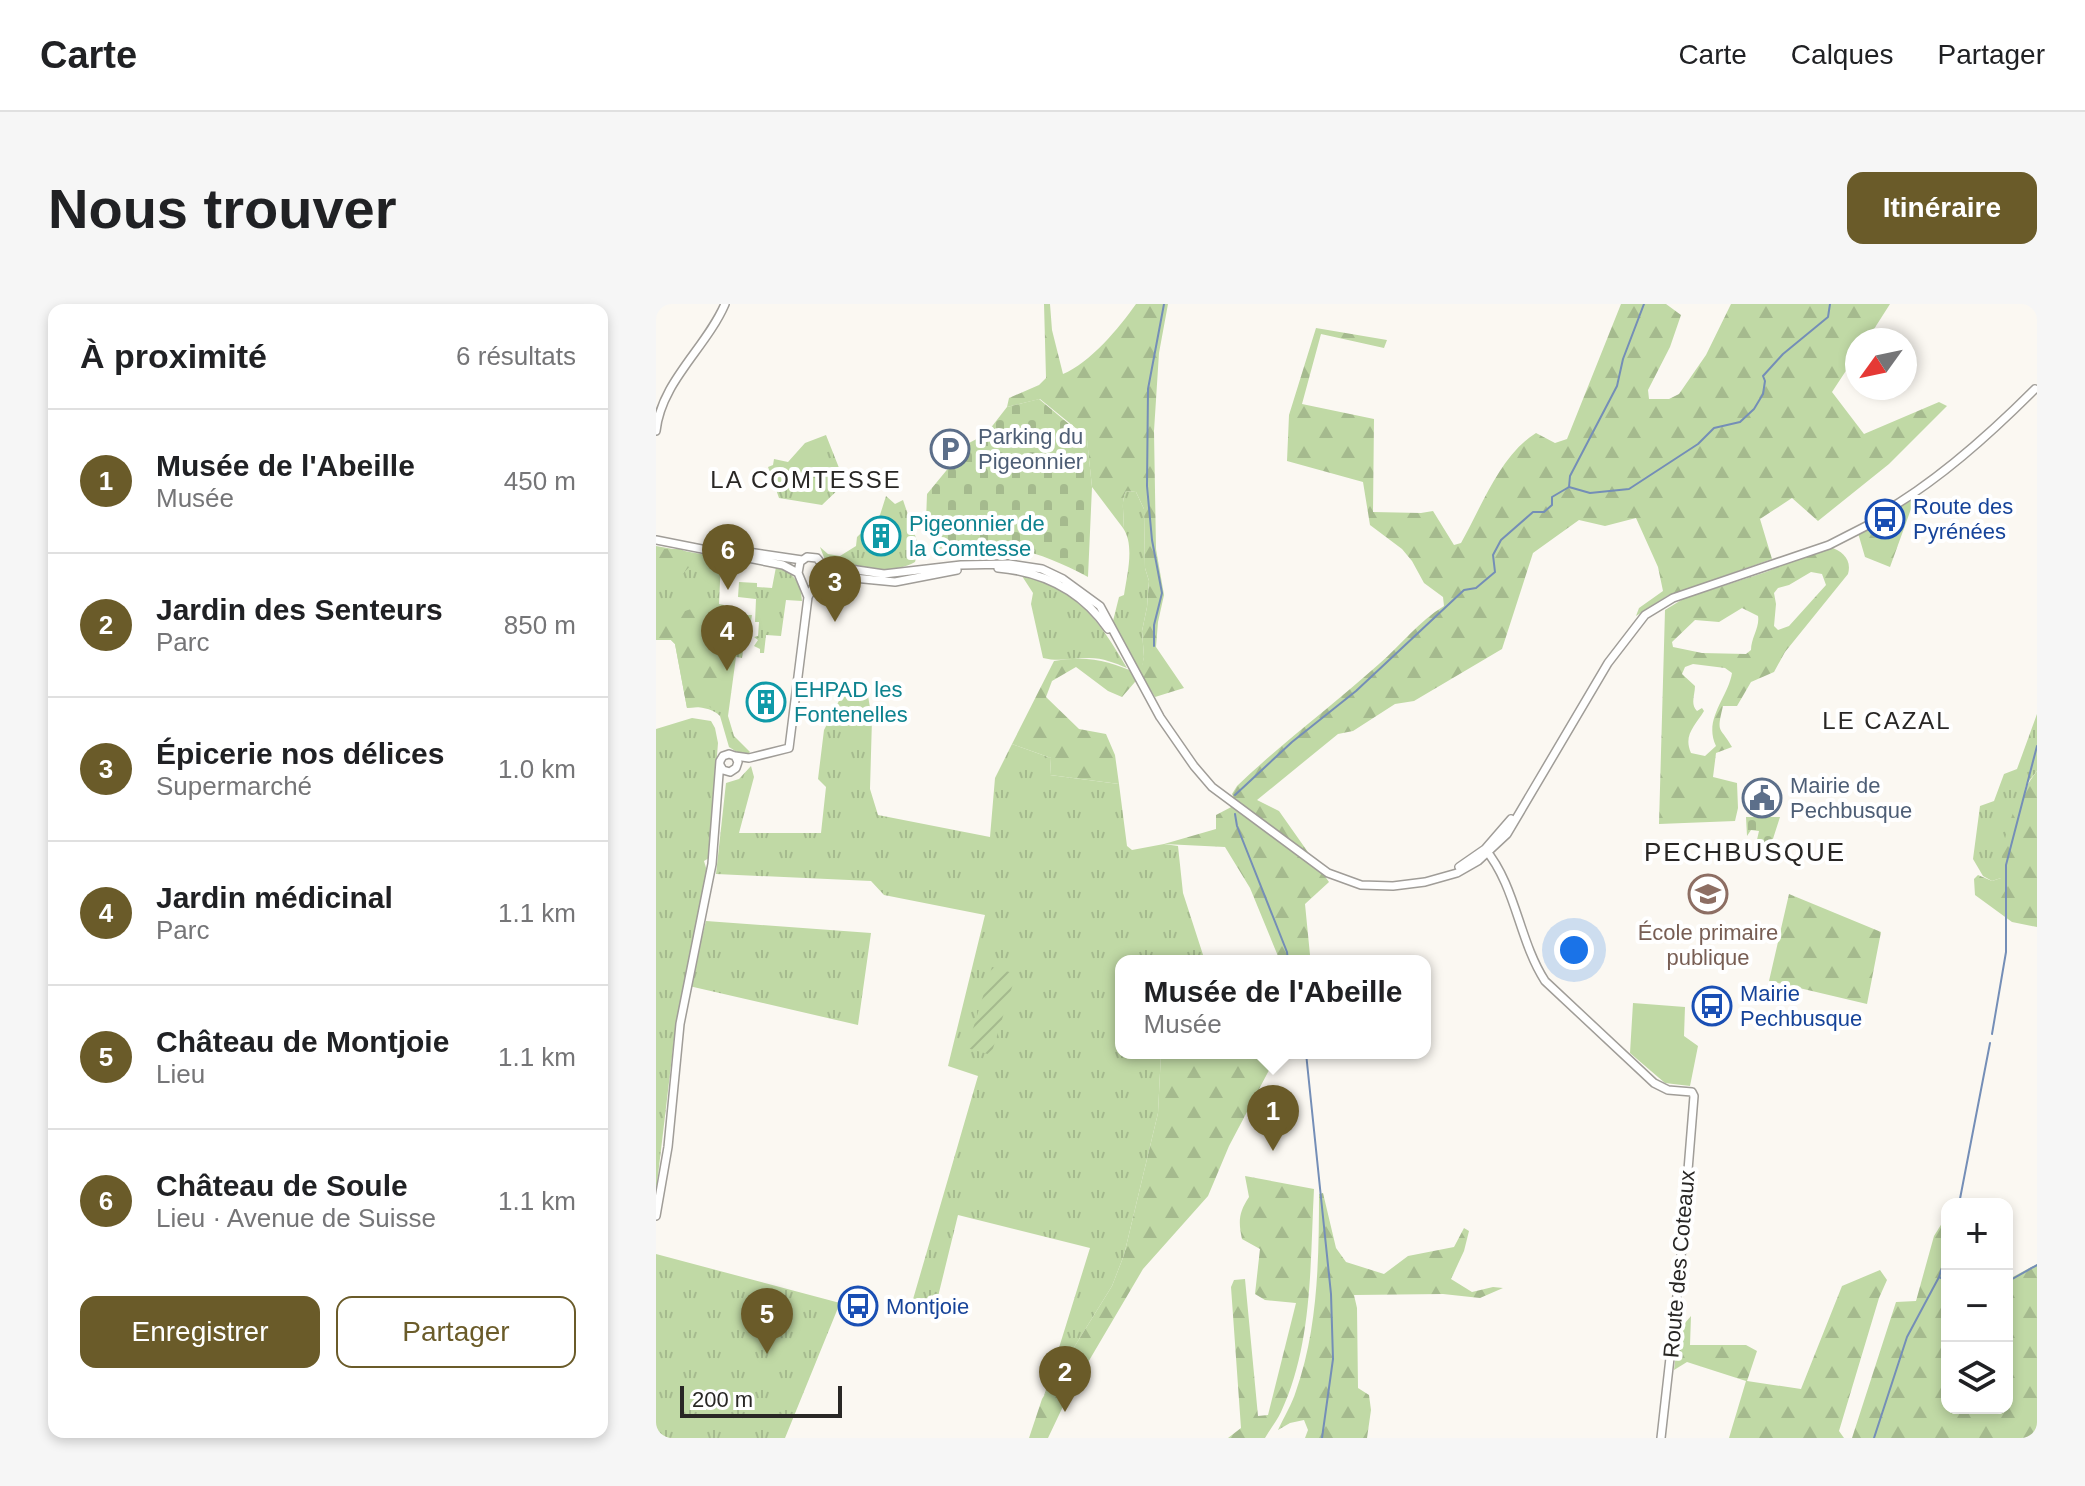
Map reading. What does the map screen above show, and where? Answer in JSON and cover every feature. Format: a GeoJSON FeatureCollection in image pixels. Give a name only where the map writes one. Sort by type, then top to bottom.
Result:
{"type":"FeatureCollection","features":[{"type":"Feature","properties":{"kind":"street"},"geometry":{"type":"LineString","coordinates":[[656,431],[667,395],[725,304]]}},
{"type":"Feature","properties":{"kind":"street"},"geometry":{"type":"LineString","coordinates":[[656,538],[802,560],[814,557],[823,565],[884,574],[980,564],[1042,569],[1076,587],[1095,602],[1107,618],[1160,717],[1212,787],[1304,858],[1339,878],[1361,885],[1393,886],[1438,879],[1487,851],[1529,795],[1608,663],[1645,615],[1673,598],[1806,553],[1844,536],[1942,472],[2036,388]]}},
{"type":"Feature","properties":{"kind":"street"},"geometry":{"type":"LineString","coordinates":[[656,538],[777,563],[801,577],[819,580],[833,576],[895,582],[980,567],[1026,572],[1052,580],[1078,595],[1100,617],[1123,651]]}},
{"type":"Feature","properties":{"kind":"street"},"geometry":{"type":"LineString","coordinates":[[802,560],[801,577],[808,597]]}},
{"type":"Feature","properties":{"kind":"street"},"geometry":{"type":"LineString","coordinates":[[719,780],[749,758],[789,748],[808,597],[819,580],[823,565]]}},
{"type":"Feature","properties":{"kind":"street"},"geometry":{"type":"LineString","coordinates":[[656,1216],[668,1147],[680,1024],[712,864],[720,765],[725,755],[749,758]]}},
{"type":"Feature","properties":{"kind":"street"},"geometry":{"type":"LineString","coordinates":[[735,756],[738,766]]}},
{"type":"Feature","properties":{"kind":"street"},"geometry":{"type":"LineString","coordinates":[[720,765],[730,772]]}},
{"type":"Feature","properties":{"kind":"street","name":"Route des Coteaux"},"geometry":{"type":"LineString","coordinates":[[1487,851],[1508,893],[1534,963],[1545,981],[1654,1083],[1668,1090],[1692,1092],[1694,1117],[1686,1171],[1680,1269],[1661,1438]]}},
{"type":"Feature","properties":{"kind":"green space"},"geometry":{"type":"Polygon","coordinates":[[[1044,304],[1050,304],[1052,330],[1063,374],[1083,362],[1113,334],[1136,304],[1168,304],[1159,353],[1154,431],[1156,549],[1164,595],[1156,647],[1184,688],[1155,697],[1141,675],[1122,697],[1108,691],[1076,667],[1052,681],[1046,697],[1079,729],[1106,734],[1115,755],[1119,784],[1050,775],[1051,758],[1012,744],[1054,661],[1098,660],[1140,674],[1144,657],[1142,631],[1149,581],[1145,568],[1144,509],[1136,492],[1126,491],[1124,496],[1123,528],[1092,487],[1087,440],[1083,434],[1040,399],[1007,407],[1009,398],[1039,385],[1046,378],[1044,304]]]}},
{"type":"Feature","properties":{"kind":"green space"},"geometry":{"type":"Polygon","coordinates":[[[1621,304],[1666,304],[1681,315],[1670,347],[1648,390],[1649,399],[1669,399],[1679,394],[1706,355],[1731,304],[1890,304],[1875,328],[1845,328],[1845,372],[1832,392],[1864,434],[1939,402],[1947,406],[1889,464],[1818,521],[1792,498],[1760,519],[1772,559],[1667,596],[1636,616],[1639,608],[1663,591],[1658,567],[1636,518],[1605,526],[1579,520],[1533,553],[1502,649],[1414,701],[1395,704],[1353,731],[1338,734],[1257,800],[1279,811],[1329,882],[1305,904],[1310,955],[1278,955],[1250,888],[1225,847],[1164,844],[1216,829],[1216,815],[1237,804],[1232,794],[1237,786],[1444,606],[1443,597],[1424,583],[1402,549],[1370,525],[1363,482],[1287,461],[1289,415],[1316,328],[1387,340],[1384,348],[1321,334],[1302,404],[1374,419],[1373,512],[1433,511],[1454,545],[1461,543],[1502,468],[1523,443],[1536,433],[1555,443],[1567,439],[1621,304]]]}},
{"type":"Feature","properties":{"kind":"green space"},"geometry":{"type":"Polygon","coordinates":[[[1039,399],[1087,439],[1092,487],[1088,577],[1051,559],[1015,549],[978,545],[938,549],[926,521],[927,494],[969,443],[986,434],[1007,407],[1039,399]]]}},
{"type":"Feature","properties":{"kind":"green space"},"geometry":{"type":"Polygon","coordinates":[[[826,435],[845,483],[822,505],[779,498],[768,467],[773,465],[774,459],[788,462],[805,443],[826,435]]]}},
{"type":"Feature","properties":{"kind":"green space"},"geometry":{"type":"Polygon","coordinates":[[[1126,491],[1136,492],[1144,509],[1145,568],[1149,581],[1142,631],[1144,657],[1141,674],[1113,621],[1119,597],[1124,595],[1129,560],[1129,543],[1123,528],[1126,491]]]}},
{"type":"Feature","properties":{"kind":"green space"},"geometry":{"type":"Polygon","coordinates":[[[886,496],[895,504],[903,500],[919,547],[915,562],[882,570],[825,560],[820,547],[828,554],[840,556],[856,546],[857,537],[880,515],[886,496]]]}},
{"type":"Feature","properties":{"kind":"green space"},"geometry":{"type":"Polygon","coordinates":[[[1915,498],[1890,567],[1865,557],[1858,533],[1915,498]]]}},
{"type":"Feature","properties":{"kind":"green space"},"geometry":{"type":"Polygon","coordinates":[[[656,546],[721,559],[719,604],[724,605],[723,621],[743,623],[744,615],[752,615],[750,627],[746,628],[742,658],[736,657],[728,716],[734,736],[750,752],[748,754],[740,754],[729,747],[717,713],[705,708],[687,708],[675,644],[671,640],[656,640],[656,546]]]}},
{"type":"Feature","properties":{"kind":"green space"},"geometry":{"type":"Polygon","coordinates":[[[1830,547],[1839,551],[1849,564],[1848,574],[1785,652],[1774,672],[1751,682],[1737,706],[1723,706],[1720,726],[1732,747],[1716,753],[1713,777],[1737,783],[1735,821],[1659,824],[1665,610],[1683,599],[1830,547]],[[1811,572],[1774,593],[1774,626],[1778,630],[1789,626],[1826,585],[1822,574],[1811,572]],[[1742,608],[1719,622],[1695,620],[1672,642],[1673,647],[1702,653],[1746,654],[1751,650],[1758,616],[1742,608]],[[1693,664],[1685,667],[1682,674],[1695,686],[1695,708],[1704,711],[1691,731],[1689,747],[1691,753],[1705,756],[1716,746],[1712,727],[1732,673],[1725,668],[1693,664]]]}},
{"type":"Feature","properties":{"kind":"green space"},"geometry":{"type":"Polygon","coordinates":[[[656,549],[680,549],[702,559],[718,560],[716,571],[703,574],[700,566],[693,563],[679,578],[674,575],[676,562],[656,560],[656,549]]]}},
{"type":"Feature","properties":{"kind":"green space"},"geometry":{"type":"Polygon","coordinates":[[[776,567],[795,579],[802,601],[786,600],[781,636],[766,635],[764,653],[760,653],[760,649],[754,646],[758,640],[754,637],[758,636],[759,622],[755,622],[756,599],[738,597],[739,582],[772,588],[776,567]]]}},
{"type":"Feature","properties":{"kind":"green space"},"geometry":{"type":"Polygon","coordinates":[[[1022,576],[1060,591],[1086,610],[1107,635],[1127,668],[1094,658],[1043,658],[1031,604],[1033,593],[1022,576]]]}},
{"type":"Feature","properties":{"kind":"green space"},"geometry":{"type":"Polygon","coordinates":[[[711,607],[719,622],[729,627],[726,630],[715,710],[708,706],[687,708],[675,644],[671,640],[656,640],[656,611],[667,617],[694,608],[711,607]]]}},
{"type":"Feature","properties":{"kind":"green space"},"geometry":{"type":"Polygon","coordinates":[[[844,691],[868,696],[872,719],[870,789],[878,815],[990,837],[995,778],[1012,744],[1051,758],[1050,775],[1119,784],[1127,846],[1132,850],[1164,844],[1178,846],[1183,893],[1203,955],[1115,955],[1115,1059],[1161,1059],[1158,1113],[1124,1255],[1112,1286],[1044,1396],[1090,1248],[958,1215],[933,1317],[909,1313],[978,1076],[948,1066],[985,915],[884,895],[871,881],[716,874],[726,783],[739,779],[751,766],[754,777],[739,833],[821,833],[826,787],[818,779],[824,730],[844,691]]]}},
{"type":"Feature","properties":{"kind":"green space"},"geometry":{"type":"Polygon","coordinates":[[[2037,714],[2037,771],[2026,785],[2001,878],[1992,881],[1983,876],[1973,859],[1980,806],[1994,801],[2004,774],[2017,769],[2037,714]]]}},
{"type":"Feature","properties":{"kind":"green space"},"geometry":{"type":"Polygon","coordinates":[[[692,718],[711,721],[718,743],[709,858],[704,861],[707,871],[676,1023],[656,1192],[656,729],[692,718]]]}},
{"type":"Feature","properties":{"kind":"green space"},"geometry":{"type":"Polygon","coordinates":[[[2037,771],[2037,927],[2012,922],[1975,895],[1974,879],[1978,875],[1992,881],[2001,878],[2003,849],[2010,822],[2037,771]]]}},
{"type":"Feature","properties":{"kind":"green space"},"geometry":{"type":"Polygon","coordinates":[[[1746,817],[1780,817],[1771,845],[1756,844],[1759,831],[1751,830],[1747,836],[1746,817]]]}},
{"type":"Feature","properties":{"kind":"green space"},"geometry":{"type":"Polygon","coordinates":[[[1789,894],[1881,932],[1867,1004],[1769,981],[1789,894]]]}},
{"type":"Feature","properties":{"kind":"green space"},"geometry":{"type":"Polygon","coordinates":[[[706,921],[871,933],[858,1025],[689,986],[706,921]]]}},
{"type":"Feature","properties":{"kind":"green space"},"geometry":{"type":"Polygon","coordinates":[[[992,967],[1016,974],[991,1055],[967,1048],[992,967]]]}},
{"type":"Feature","properties":{"kind":"green space"},"geometry":{"type":"Polygon","coordinates":[[[1633,1003],[1685,1007],[1684,1036],[1698,1046],[1690,1086],[1665,1083],[1630,1053],[1633,1003]]]}},
{"type":"Feature","properties":{"kind":"green space"},"geometry":{"type":"Polygon","coordinates":[[[1161,1059],[1275,1059],[1229,1146],[1208,1196],[1143,1269],[1067,1398],[1048,1438],[1029,1438],[1042,1399],[1112,1286],[1124,1255],[1158,1113],[1161,1059]]]}},
{"type":"Feature","properties":{"kind":"green space"},"geometry":{"type":"Polygon","coordinates":[[[1245,1176],[1314,1189],[1308,1302],[1299,1359],[1281,1412],[1265,1438],[1228,1438],[1241,1428],[1231,1287],[1234,1280],[1245,1279],[1258,1416],[1268,1415],[1296,1303],[1265,1300],[1255,1294],[1260,1249],[1242,1239],[1240,1227],[1241,1212],[1249,1197],[1245,1176]]]}},
{"type":"Feature","properties":{"kind":"green space"},"geometry":{"type":"Polygon","coordinates":[[[1323,1193],[1336,1248],[1346,1262],[1384,1274],[1408,1256],[1454,1247],[1464,1228],[1469,1231],[1464,1251],[1451,1279],[1472,1292],[1503,1288],[1480,1298],[1443,1294],[1354,1295],[1357,1308],[1358,1388],[1369,1395],[1371,1410],[1367,1438],[1305,1438],[1308,1430],[1304,1420],[1278,1430],[1294,1396],[1309,1343],[1318,1268],[1319,1194],[1323,1193]]]}},
{"type":"Feature","properties":{"kind":"green space"},"geometry":{"type":"Polygon","coordinates":[[[1941,1225],[1941,1414],[2013,1414],[2013,1277],[2037,1264],[2037,1438],[1852,1438],[1896,1302],[1916,1301],[1934,1236],[1941,1225]]]}},
{"type":"Feature","properties":{"kind":"green space"},"geometry":{"type":"Polygon","coordinates":[[[656,1254],[840,1303],[785,1438],[656,1438],[656,1254]]]}},
{"type":"Feature","properties":{"kind":"green space"},"geometry":{"type":"Polygon","coordinates":[[[1880,1270],[1887,1280],[1839,1431],[1844,1438],[1729,1438],[1746,1381],[1687,1362],[1674,1370],[1679,1330],[1691,1316],[1690,1345],[1746,1345],[1757,1351],[1747,1381],[1801,1389],[1842,1286],[1880,1270]]]}},
{"type":"Feature","properties":{"kind":"waterway"},"geometry":{"type":"LineString","coordinates":[[1154,646],[1154,625],[1162,593],[1152,540],[1147,486],[1148,389],[1164,304]]}},
{"type":"Feature","properties":{"kind":"waterway"},"geometry":{"type":"LineString","coordinates":[[1569,487],[1570,476],[1617,386],[1623,359],[1644,304]]}},
{"type":"Feature","properties":{"kind":"waterway"},"geometry":{"type":"LineString","coordinates":[[1235,795],[1292,742],[1356,691],[1464,590],[1476,588],[1495,572],[1493,555],[1501,540],[1533,512],[1544,512],[1552,505],[1552,497],[1569,487],[1590,493],[1629,489],[1698,444],[1714,428],[1740,422],[1754,409],[1763,394],[1763,376],[1783,354],[1828,317],[1830,304]]}},
{"type":"Feature","properties":{"kind":"waterway"},"geometry":{"type":"LineString","coordinates":[[1992,1034],[2006,952],[2006,865],[2037,746]]}},
{"type":"Feature","properties":{"kind":"waterway"},"geometry":{"type":"LineString","coordinates":[[1235,814],[1287,955]]}},
{"type":"Feature","properties":{"kind":"waterway"},"geometry":{"type":"LineString","coordinates":[[1960,1198],[1990,1043]]}},
{"type":"Feature","properties":{"kind":"waterway"},"geometry":{"type":"LineString","coordinates":[[1307,1059],[1331,1294],[1333,1359],[1322,1438]]}},
{"type":"Feature","properties":{"kind":"waterway"},"geometry":{"type":"LineString","coordinates":[[2013,1279],[2037,1265]]}},
{"type":"Feature","properties":{"kind":"waterway"},"geometry":{"type":"LineString","coordinates":[[1939,1277],[1941,1270]]}},
{"type":"Feature","properties":{"kind":"waterway"},"geometry":{"type":"LineString","coordinates":[[1874,1438],[1907,1337],[1941,1278]]}},
{"type":"Feature","properties":{"kind":"place","name":"Parking du Pigeonnier"},"geometry":{"type":"Point","coordinates":[950,449]}},
{"type":"Feature","properties":{"kind":"place","name":"Route des Pyrénées"},"geometry":{"type":"Point","coordinates":[1885,519]}},
{"type":"Feature","properties":{"kind":"place","name":"Pigeonnier de la Comtesse"},"geometry":{"type":"Point","coordinates":[881,536]}},
{"type":"Feature","properties":{"kind":"place","name":"Château de Soule"},"geometry":{"type":"Point","coordinates":[728,590]}},
{"type":"Feature","properties":{"kind":"place","name":"Épicerie nos délices"},"geometry":{"type":"Point","coordinates":[835,622]}},
{"type":"Feature","properties":{"kind":"place","name":"Jardin médicinal"},"geometry":{"type":"Point","coordinates":[727,671]}},
{"type":"Feature","properties":{"kind":"place","name":"EHPAD les Fontenelles"},"geometry":{"type":"Point","coordinates":[766,702]}},
{"type":"Feature","properties":{"kind":"place","name":"Mairie de Pechbusque"},"geometry":{"type":"Point","coordinates":[1762,798]}},
{"type":"Feature","properties":{"kind":"place","name":"École primaire publique"},"geometry":{"type":"Point","coordinates":[1708,894]}},
{"type":"Feature","properties":{"kind":"place","name":"Mairie Pechbusque"},"geometry":{"type":"Point","coordinates":[1712,1006]}},
{"type":"Feature","properties":{"kind":"place","name":"Musée de l'Abeille"},"geometry":{"type":"Point","coordinates":[1273,1151]}},
{"type":"Feature","properties":{"kind":"place","name":"Montjoie"},"geometry":{"type":"Point","coordinates":[858,1306]}},
{"type":"Feature","properties":{"kind":"place","name":"Château de Montjoie"},"geometry":{"type":"Point","coordinates":[767,1354]}},
{"type":"Feature","properties":{"kind":"place","name":"Jardin des Senteurs"},"geometry":{"type":"Point","coordinates":[1065,1412]}},
{"type":"Feature","properties":{"kind":"district","name":"LA COMTESSE"},"geometry":{"type":"Point","coordinates":[806,479]}},
{"type":"Feature","properties":{"kind":"district","name":"LE CAZAL"},"geometry":{"type":"Point","coordinates":[1887,720]}},
{"type":"Feature","properties":{"kind":"district","name":"PECHBUSQUE"},"geometry":{"type":"Point","coordinates":[1745,852]}}]}
